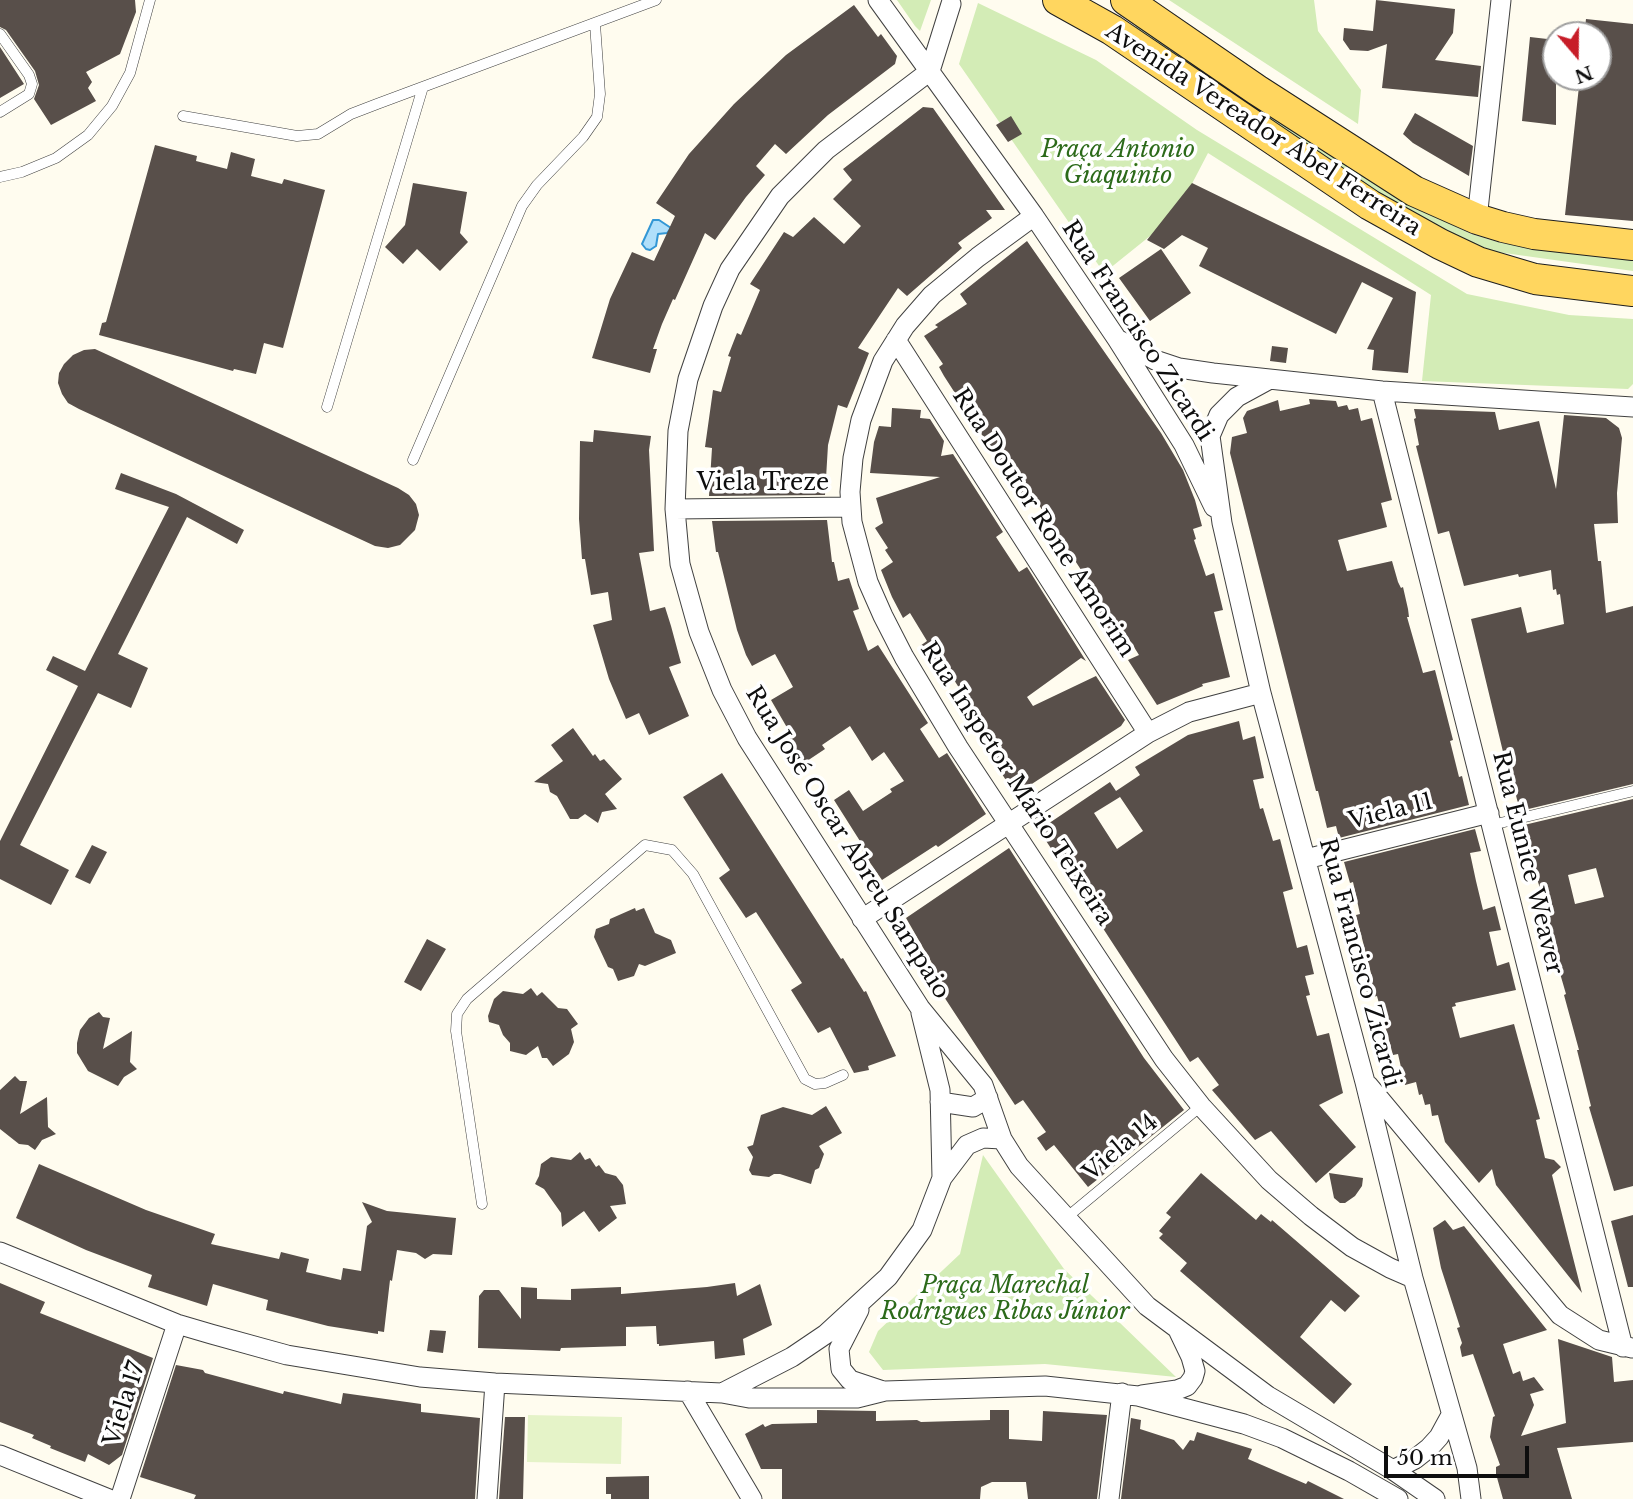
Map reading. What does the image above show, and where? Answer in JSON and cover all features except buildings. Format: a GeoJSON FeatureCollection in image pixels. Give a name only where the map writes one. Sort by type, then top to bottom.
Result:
{"type":"FeatureCollection","features":[{"type":"Feature","properties":{"kind":"main road","name":"Avenida Vereador Abel Ferreira"},"geometry":{"type":"LineString","coordinates":[[1058,0],[1112,30],[1370,205],[1440,244],[1478,262],[1535,279],[1633,291]]}},
{"type":"Feature","properties":{"kind":"main road","name":"Avenida Vereador Abel Ferreira"},"geometry":{"type":"LineString","coordinates":[[1126,0],[1257,90],[1414,191],[1478,219],[1534,233],[1633,244]]}},
{"type":"Feature","properties":{"kind":"street","name":"Rua Francisco Zicardi"},"geometry":{"type":"LineString","coordinates":[[878,0],[1034,216],[1117,339],[1184,444],[1222,523]]}},
{"type":"Feature","properties":{"kind":"street"},"geometry":{"type":"LineString","coordinates":[[1478,219],[1501,0]]}},
{"type":"Feature","properties":{"kind":"street"},"geometry":{"type":"LineString","coordinates":[[930,71],[951,4]]}},
{"type":"Feature","properties":{"kind":"street","name":"Rua José Oscar Abreu Sampaio"},"geometry":{"type":"LineString","coordinates":[[930,71],[826,150],[780,197],[730,268],[700,341],[688,379],[678,432],[675,509],[680,564],[699,632],[722,690],[747,738],[920,1008],[983,1085],[1002,1139],[1019,1166],[1147,1306],[1268,1396],[1393,1470],[1435,1499]]}},
{"type":"Feature","properties":{"kind":"street","name":"Rua Inspetor Mário Teixeira"},"geometry":{"type":"LineString","coordinates":[[1034,216],[932,295],[905,326],[883,361],[861,420],[853,458],[851,508],[858,548],[868,582],[883,616],[932,705],[1164,1059],[1201,1106],[1269,1180],[1352,1247],[1413,1278]]}},
{"type":"Feature","properties":{"kind":"street"},"geometry":{"type":"LineString","coordinates":[[1117,339],[1179,368],[1382,391],[1633,407]]}},
{"type":"Feature","properties":{"kind":"street","name":"Rua Doutor Rone Amorim"},"geometry":{"type":"LineString","coordinates":[[896,340],[1148,733]]}},
{"type":"Feature","properties":{"kind":"street","name":"Rua Francisco Zicardi"},"geometry":{"type":"LineString","coordinates":[[1270,379],[1237,397],[1219,415],[1210,436],[1222,523],[1261,693],[1365,1082],[1413,1278],[1467,1468],[1471,1499]]}},
{"type":"Feature","properties":{"kind":"street","name":"Rua Eunice Weaver"},"geometry":{"type":"LineString","coordinates":[[1382,391],[1628,1347]]}},
{"type":"Feature","properties":{"kind":"street","name":"Viela Treze"},"geometry":{"type":"LineString","coordinates":[[675,509],[851,508]]}},
{"type":"Feature","properties":{"kind":"street"},"geometry":{"type":"LineString","coordinates":[[862,919],[1148,733],[1189,712],[1261,693]]}},
{"type":"Feature","properties":{"kind":"street","name":"Viela 11"},"geometry":{"type":"LineString","coordinates":[[1306,859],[1491,819]]}},
{"type":"Feature","properties":{"kind":"street"},"geometry":{"type":"LineString","coordinates":[[920,1008],[940,1102],[942,1178]]}},
{"type":"Feature","properties":{"kind":"street"},"geometry":{"type":"LineString","coordinates":[[936,1075],[953,1061],[967,1063]]}},
{"type":"Feature","properties":{"kind":"street"},"geometry":{"type":"LineString","coordinates":[[1365,1082],[1560,1315],[1598,1340],[1628,1347]]}},
{"type":"Feature","properties":{"kind":"street"},"geometry":{"type":"LineString","coordinates":[[940,1102],[973,1107],[988,1098]]}},
{"type":"Feature","properties":{"kind":"street"},"geometry":{"type":"LineString","coordinates":[[722,1393],[826,1334],[888,1277],[922,1230],[942,1178],[967,1145],[983,1138],[1002,1139]]}},
{"type":"Feature","properties":{"kind":"street"},"geometry":{"type":"LineString","coordinates":[[0,1252],[177,1324],[287,1355],[420,1377],[722,1393],[749,1398],[857,1398],[885,1391],[1045,1386],[1130,1394],[1244,1424],[1282,1438],[1398,1499]]}},
{"type":"Feature","properties":{"kind":"street"},"geometry":{"type":"LineString","coordinates":[[866,1296],[839,1349],[841,1369],[850,1380],[885,1391]]}},
{"type":"Feature","properties":{"kind":"street","name":"Viela 17"},"geometry":{"type":"LineString","coordinates":[[120,1499],[177,1324]]}},
{"type":"Feature","properties":{"kind":"street"},"geometry":{"type":"LineString","coordinates":[[1130,1394],[1177,1390],[1187,1386],[1193,1378],[1195,1371],[1191,1357],[1178,1329]]}},
{"type":"Feature","properties":{"kind":"street"},"geometry":{"type":"LineString","coordinates":[[488,1499],[495,1383]]}},
{"type":"Feature","properties":{"kind":"street"},"geometry":{"type":"LineString","coordinates":[[688,1391],[752,1499]]}},
{"type":"Feature","properties":{"kind":"street"},"geometry":{"type":"LineString","coordinates":[[1109,1499],[1130,1394]]}},
{"type":"Feature","properties":{"kind":"street"},"geometry":{"type":"LineString","coordinates":[[1393,1470],[1429,1448],[1439,1437],[1451,1415]]}},
{"type":"Feature","properties":{"kind":"street"},"geometry":{"type":"LineString","coordinates":[[0,1455],[109,1499]]}},
{"type":"Feature","properties":{"kind":"lane"},"geometry":{"type":"LineString","coordinates":[[0,177],[22,172],[56,158],[88,135],[112,106],[130,73],[150,0]]}},
{"type":"Feature","properties":{"kind":"lane"},"geometry":{"type":"LineString","coordinates":[[183,116],[297,136],[318,134],[351,114],[656,0]]}},
{"type":"Feature","properties":{"kind":"lane"},"geometry":{"type":"LineString","coordinates":[[413,460],[522,206],[537,185],[583,137],[597,117],[600,94],[595,24]]}},
{"type":"Feature","properties":{"kind":"lane"},"geometry":{"type":"LineString","coordinates":[[0,34],[29,75],[32,84],[29,94],[0,112]]}},
{"type":"Feature","properties":{"kind":"lane"},"geometry":{"type":"LineString","coordinates":[[327,407],[423,87]]}},
{"type":"Feature","properties":{"kind":"lane"},"geometry":{"type":"LineString","coordinates":[[1491,819],[1633,791]]}},
{"type":"Feature","properties":{"kind":"lane"},"geometry":{"type":"LineString","coordinates":[[482,1204],[456,1031],[457,1014],[467,999],[645,845],[672,850],[693,874],[806,1079],[815,1084],[825,1083],[843,1075]]}},
{"type":"Feature","properties":{"kind":"lane","name":"Viela 14"},"geometry":{"type":"LineString","coordinates":[[1066,1219],[1201,1106]]}},
{"type":"Feature","properties":{"kind":"green space"},"geometry":{"type":"Polygon","coordinates":[[[897,0],[931,0],[920,31],[915,26],[897,0]]]}},
{"type":"Feature","properties":{"kind":"green space"},"geometry":{"type":"Polygon","coordinates":[[[1169,0],[1314,0],[1318,31],[1361,90],[1358,124],[1169,0]]]}},
{"type":"Feature","properties":{"kind":"green space","name":"Praça Antonio Giaquinto"},"geometry":{"type":"Polygon","coordinates":[[[978,3],[1096,60],[1197,130],[1467,294],[1569,315],[1633,319],[1633,384],[1628,389],[1422,381],[1431,295],[1208,153],[1184,199],[1155,232],[1104,273],[959,64],[978,3]]]}},
{"type":"Feature","properties":{"kind":"green space"},"geometry":{"type":"Polygon","coordinates":[[[1138,23],[1400,199],[1471,234],[1501,243],[1633,260],[1633,271],[1497,252],[1465,242],[1396,209],[1134,30],[1138,23]]]}},
{"type":"Feature","properties":{"kind":"green space","name":"Praça Marechal Rodrigues Ribas Júnior"},"geometry":{"type":"Polygon","coordinates":[[[983,1155],[1064,1269],[1176,1377],[1045,1364],[883,1370],[869,1352],[878,1331],[960,1254],[983,1155]]]}},
{"type":"Feature","properties":{"kind":"green space"},"geometry":{"type":"Polygon","coordinates":[[[528,1415],[622,1417],[621,1464],[527,1462],[528,1415]]]}},
{"type":"Feature","properties":{"kind":"water"},"geometry":{"type":"Polygon","coordinates":[[[653,220],[659,220],[671,228],[667,233],[658,234],[656,246],[650,250],[642,244],[653,220]]]}}]}
